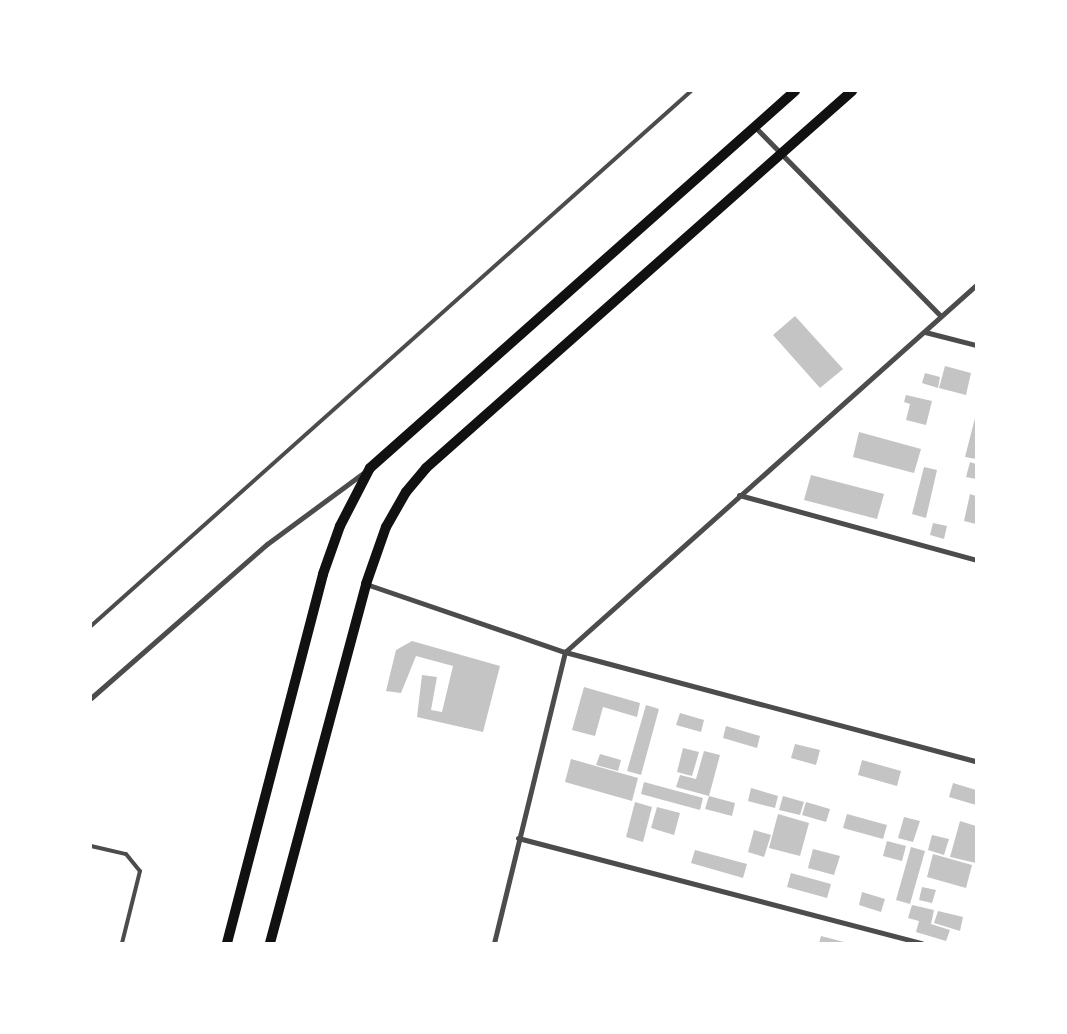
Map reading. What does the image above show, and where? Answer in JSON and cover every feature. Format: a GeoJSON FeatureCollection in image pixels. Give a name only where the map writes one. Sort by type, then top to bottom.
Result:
{"type":"FeatureCollection","features":[{"type":"Feature","properties":{"kind":"main road"},"geometry":{"type":"LineString","coordinates":[[227,943],[324,574],[340,526],[370,468],[795,91]]}},
{"type":"Feature","properties":{"kind":"main road"},"geometry":{"type":"LineString","coordinates":[[270,943],[366,584],[386,527],[426,468],[852,91]]}},
{"type":"Feature","properties":{"kind":"street"},"geometry":{"type":"LineString","coordinates":[[755,126],[779,155],[941,316]]}},
{"type":"Feature","properties":{"kind":"street"},"geometry":{"type":"LineString","coordinates":[[494,943],[518,838],[565,652],[976,285]]}},
{"type":"Feature","properties":{"kind":"street"},"geometry":{"type":"LineString","coordinates":[[925,332],[976,345]]}},
{"type":"Feature","properties":{"kind":"street"},"geometry":{"type":"LineString","coordinates":[[91,698],[267,544],[329,494],[370,468]]}},
{"type":"Feature","properties":{"kind":"street"},"geometry":{"type":"LineString","coordinates":[[739,495],[976,560]]}},
{"type":"Feature","properties":{"kind":"street"},"geometry":{"type":"LineString","coordinates":[[366,584],[565,652],[976,760]]}},
{"type":"Feature","properties":{"kind":"street"},"geometry":{"type":"LineString","coordinates":[[518,838],[922,943]]}},
{"type":"Feature","properties":{"kind":"lane"},"geometry":{"type":"LineString","coordinates":[[91,626],[691,91]]}},
{"type":"Feature","properties":{"kind":"lane"},"geometry":{"type":"LineString","coordinates":[[91,846],[126,854],[140,871],[122,943]]}},
{"type":"Feature","properties":{"kind":"building"},"geometry":{"type":"Polygon","coordinates":[[[795,316],[843,369],[820,388],[773,335],[795,316]]]}},
{"type":"Feature","properties":{"kind":"building"},"geometry":{"type":"Polygon","coordinates":[[[945,366],[971,373],[966,395],[939,388],[945,366]]]}},
{"type":"Feature","properties":{"kind":"building"},"geometry":{"type":"Polygon","coordinates":[[[925,373],[940,377],[938,388],[922,383],[925,373]]]}},
{"type":"Feature","properties":{"kind":"building"},"geometry":{"type":"Polygon","coordinates":[[[906,395],[932,401],[926,425],[906,420],[910,404],[904,402],[906,395]]]}},
{"type":"Feature","properties":{"kind":"building"},"geometry":{"type":"Polygon","coordinates":[[[976,418],[976,459],[965,457],[976,418]]]}},
{"type":"Feature","properties":{"kind":"building"},"geometry":{"type":"Polygon","coordinates":[[[859,432],[921,449],[914,473],[853,457],[859,432]]]}},
{"type":"Feature","properties":{"kind":"building"},"geometry":{"type":"Polygon","coordinates":[[[970,462],[976,464],[976,479],[966,477],[970,462]]]}},
{"type":"Feature","properties":{"kind":"building"},"geometry":{"type":"Polygon","coordinates":[[[924,467],[937,470],[926,518],[912,514],[924,467]]]}},
{"type":"Feature","properties":{"kind":"building"},"geometry":{"type":"Polygon","coordinates":[[[811,475],[884,494],[877,519],[804,500],[811,475]]]}},
{"type":"Feature","properties":{"kind":"building"},"geometry":{"type":"Polygon","coordinates":[[[970,494],[976,496],[976,524],[964,521],[970,494]]]}},
{"type":"Feature","properties":{"kind":"building"},"geometry":{"type":"Polygon","coordinates":[[[933,523],[947,526],[944,539],[930,535],[933,523]]]}},
{"type":"Feature","properties":{"kind":"building"},"geometry":{"type":"Polygon","coordinates":[[[412,641],[500,666],[483,732],[417,717],[422,675],[437,677],[431,710],[442,712],[453,666],[416,656],[401,693],[386,691],[396,650],[412,641]]]}},
{"type":"Feature","properties":{"kind":"building"},"geometry":{"type":"Polygon","coordinates":[[[584,687],[640,703],[637,717],[603,707],[595,736],[572,730],[584,687]]]}},
{"type":"Feature","properties":{"kind":"building"},"geometry":{"type":"Polygon","coordinates":[[[646,705],[659,709],[641,775],[627,771],[646,705]]]}},
{"type":"Feature","properties":{"kind":"building"},"geometry":{"type":"Polygon","coordinates":[[[680,713],[704,720],[701,732],[676,725],[680,713]]]}},
{"type":"Feature","properties":{"kind":"building"},"geometry":{"type":"Polygon","coordinates":[[[726,726],[760,736],[757,748],[723,738],[726,726]]]}},
{"type":"Feature","properties":{"kind":"building"},"geometry":{"type":"Polygon","coordinates":[[[795,744],[820,750],[816,765],[791,758],[795,744]]]}},
{"type":"Feature","properties":{"kind":"building"},"geometry":{"type":"Polygon","coordinates":[[[683,748],[699,752],[692,776],[677,772],[683,748]]]}},
{"type":"Feature","properties":{"kind":"building"},"geometry":{"type":"Polygon","coordinates":[[[704,751],[720,755],[709,796],[676,787],[680,775],[696,779],[704,751]]]}},
{"type":"Feature","properties":{"kind":"building"},"geometry":{"type":"Polygon","coordinates":[[[600,754],[621,760],[618,771],[596,765],[600,754]]]}},
{"type":"Feature","properties":{"kind":"building"},"geometry":{"type":"Polygon","coordinates":[[[571,759],[638,778],[632,801],[565,782],[571,759]]]}},
{"type":"Feature","properties":{"kind":"building"},"geometry":{"type":"Polygon","coordinates":[[[862,760],[901,771],[897,786],[858,775],[862,760]]]}},
{"type":"Feature","properties":{"kind":"building"},"geometry":{"type":"Polygon","coordinates":[[[644,782],[703,798],[700,810],[641,794],[644,782]]]}},
{"type":"Feature","properties":{"kind":"building"},"geometry":{"type":"Polygon","coordinates":[[[953,783],[976,790],[976,805],[949,797],[953,783]]]}},
{"type":"Feature","properties":{"kind":"building"},"geometry":{"type":"Polygon","coordinates":[[[751,788],[778,796],[775,808],[748,801],[751,788]]]}},
{"type":"Feature","properties":{"kind":"building"},"geometry":{"type":"Polygon","coordinates":[[[709,796],[735,803],[732,816],[705,809],[709,796]]]}},
{"type":"Feature","properties":{"kind":"building"},"geometry":{"type":"Polygon","coordinates":[[[783,796],[804,802],[800,815],[779,810],[783,796]]]}},
{"type":"Feature","properties":{"kind":"building"},"geometry":{"type":"Polygon","coordinates":[[[635,802],[652,807],[643,842],[626,837],[635,802]]]}},
{"type":"Feature","properties":{"kind":"building"},"geometry":{"type":"Polygon","coordinates":[[[806,802],[830,809],[826,822],[802,815],[806,802]]]}},
{"type":"Feature","properties":{"kind":"building"},"geometry":{"type":"Polygon","coordinates":[[[657,807],[680,813],[674,835],[651,828],[657,807]]]}},
{"type":"Feature","properties":{"kind":"building"},"geometry":{"type":"Polygon","coordinates":[[[778,814],[809,823],[800,856],[769,848],[778,814]]]}},
{"type":"Feature","properties":{"kind":"building"},"geometry":{"type":"Polygon","coordinates":[[[847,814],[887,825],[883,839],[843,828],[847,814]]]}},
{"type":"Feature","properties":{"kind":"building"},"geometry":{"type":"Polygon","coordinates":[[[904,817],[920,821],[913,842],[898,838],[904,817]]]}},
{"type":"Feature","properties":{"kind":"building"},"geometry":{"type":"Polygon","coordinates":[[[960,821],[976,826],[976,863],[950,857],[960,821]]]}},
{"type":"Feature","properties":{"kind":"building"},"geometry":{"type":"Polygon","coordinates":[[[754,830],[771,835],[764,857],[748,852],[754,830]]]}},
{"type":"Feature","properties":{"kind":"building"},"geometry":{"type":"Polygon","coordinates":[[[932,835],[949,839],[944,855],[928,850],[932,835]]]}},
{"type":"Feature","properties":{"kind":"building"},"geometry":{"type":"Polygon","coordinates":[[[887,841],[906,846],[902,861],[883,856],[887,841]]]}},
{"type":"Feature","properties":{"kind":"building"},"geometry":{"type":"Polygon","coordinates":[[[911,847],[925,851],[910,904],[896,900],[911,847]]]}},
{"type":"Feature","properties":{"kind":"building"},"geometry":{"type":"Polygon","coordinates":[[[813,849],[840,856],[834,875],[808,868],[813,849]]]}},
{"type":"Feature","properties":{"kind":"building"},"geometry":{"type":"Polygon","coordinates":[[[695,850],[747,864],[743,878],[691,863],[695,850]]]}},
{"type":"Feature","properties":{"kind":"building"},"geometry":{"type":"Polygon","coordinates":[[[933,854],[972,865],[966,888],[927,877],[933,854]]]}},
{"type":"Feature","properties":{"kind":"building"},"geometry":{"type":"Polygon","coordinates":[[[791,873],[831,884],[827,898],[787,887],[791,873]]]}},
{"type":"Feature","properties":{"kind":"building"},"geometry":{"type":"Polygon","coordinates":[[[922,887],[936,890],[932,903],[919,900],[922,887]]]}},
{"type":"Feature","properties":{"kind":"building"},"geometry":{"type":"Polygon","coordinates":[[[862,892],[885,899],[881,912],[859,905],[862,892]]]}},
{"type":"Feature","properties":{"kind":"building"},"geometry":{"type":"Polygon","coordinates":[[[912,905],[934,910],[931,924],[950,930],[946,941],[916,932],[919,921],[908,918],[912,905]]]}},
{"type":"Feature","properties":{"kind":"building"},"geometry":{"type":"Polygon","coordinates":[[[938,911],[963,917],[960,931],[934,923],[938,911]]]}},
{"type":"Feature","properties":{"kind":"building"},"geometry":{"type":"Polygon","coordinates":[[[821,936],[844,942],[819,943],[821,936]]]}}]}
